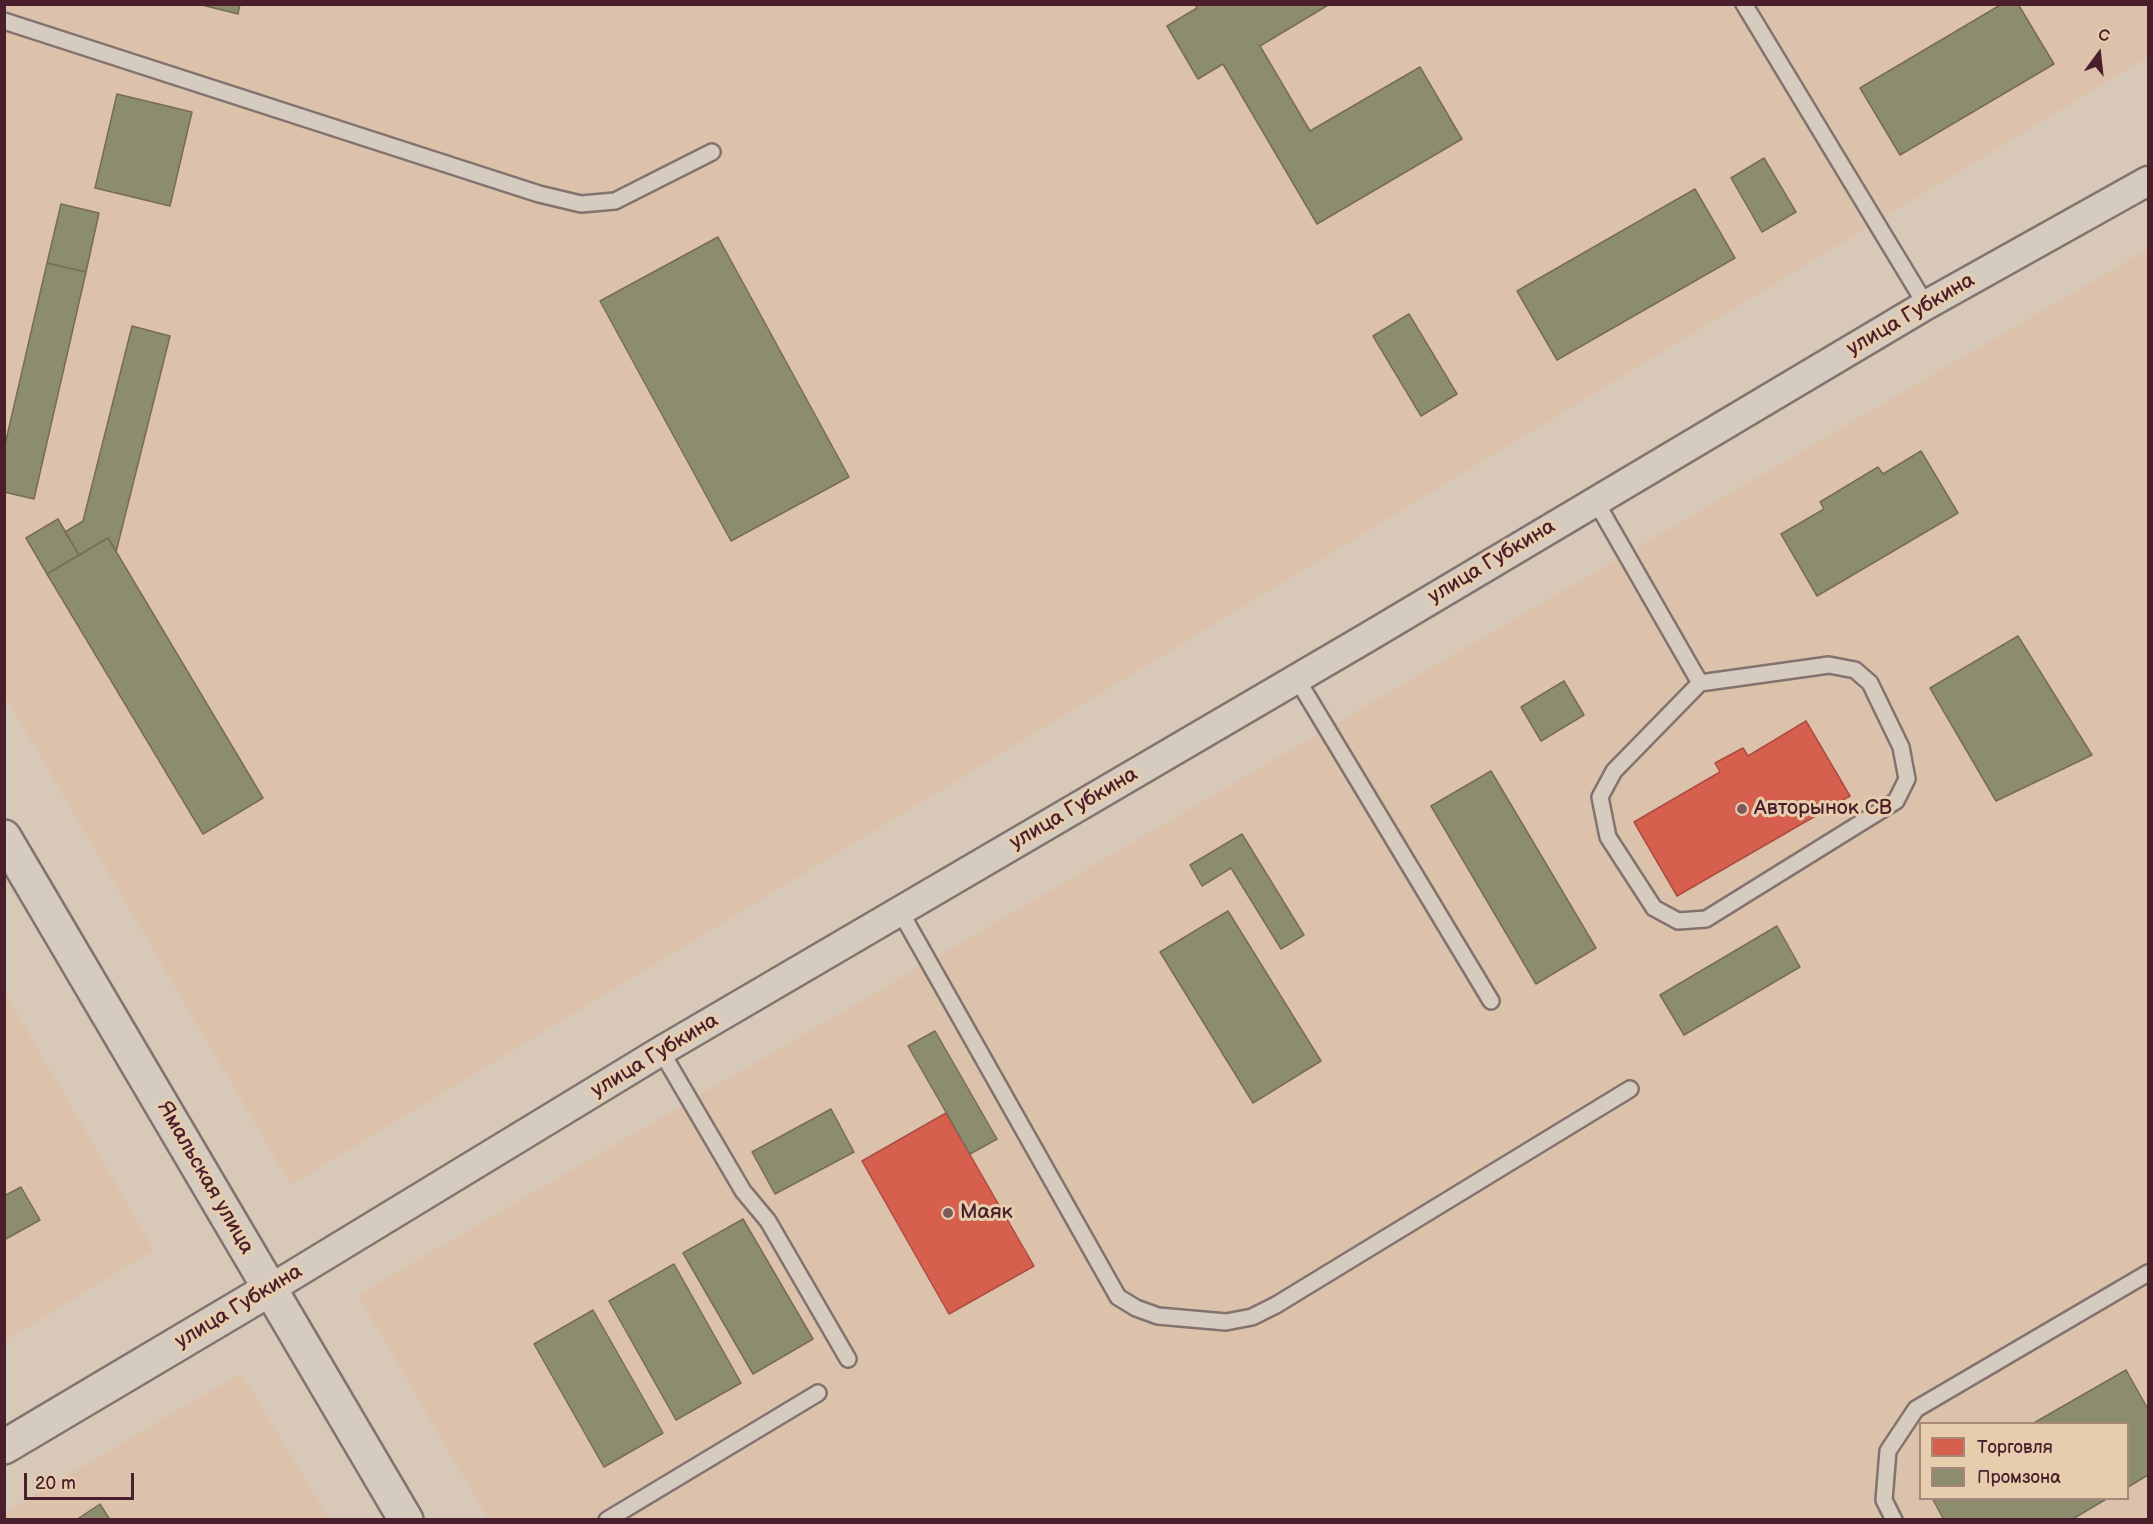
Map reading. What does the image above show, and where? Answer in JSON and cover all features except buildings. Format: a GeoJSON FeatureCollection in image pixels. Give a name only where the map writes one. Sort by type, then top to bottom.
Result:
{"type":"FeatureCollection","features":[{"type":"Feature","properties":{"kind":"street","name":"улица Губкина"},"geometry":{"type":"LineString","coordinates":[[4,1446],[270,1289],[661,1051],[1297,679],[1926,305],[2148,181]]}},
{"type":"Feature","properties":{"kind":"street","name":"Ямальская улица"},"geometry":{"type":"LineString","coordinates":[[4,837],[406,1520]]}},
{"type":"Feature","properties":{"kind":"lane"},"geometry":{"type":"LineString","coordinates":[[1744,4],[1926,305]]}},
{"type":"Feature","properties":{"kind":"lane"},"geometry":{"type":"LineString","coordinates":[[4,21],[539,194],[581,204],[615,201],[712,152]]}},
{"type":"Feature","properties":{"kind":"lane"},"geometry":{"type":"LineString","coordinates":[[1595,500],[1700,683]]}},
{"type":"Feature","properties":{"kind":"lane"},"geometry":{"type":"LineString","coordinates":[[1829,665],[1855,670],[1870,683],[1901,747],[1907,779],[1896,801],[1706,919],[1678,921],[1654,908],[1608,837],[1600,797],[1614,771],[1700,683],[1829,665]]}},
{"type":"Feature","properties":{"kind":"lane"},"geometry":{"type":"LineString","coordinates":[[1297,679],[1491,1001]]}},
{"type":"Feature","properties":{"kind":"lane"},"geometry":{"type":"LineString","coordinates":[[900,911],[1118,1297],[1136,1308],[1158,1316],[1226,1322],[1252,1317],[1276,1305],[1630,1089]]}},
{"type":"Feature","properties":{"kind":"lane"},"geometry":{"type":"LineString","coordinates":[[661,1051],[743,1191],[768,1221],[848,1359]]}},
{"type":"Feature","properties":{"kind":"lane"},"geometry":{"type":"LineString","coordinates":[[1894,1520],[1884,1500],[1887,1451],[1916,1409],[2148,1274]]}},
{"type":"Feature","properties":{"kind":"lane"},"geometry":{"type":"LineString","coordinates":[[607,1520],[818,1393]]}},
{"type":"Feature","properties":{"kind":"shaded area"},"geometry":{"type":"Polygon","coordinates":[[[2148,4],[2148,57],[291,1185],[5,696],[4,5],[2148,4]]]}},
{"type":"Feature","properties":{"kind":"shaded area"},"geometry":{"type":"Polygon","coordinates":[[[2148,249],[2148,1519],[488,1519],[358,1295],[2148,249]]]}},
{"type":"Feature","properties":{"kind":"shaded area"},"geometry":{"type":"Polygon","coordinates":[[[4,990],[154,1250],[5,1341],[4,1341],[4,990]]]}},
{"type":"Feature","properties":{"kind":"shaded area"},"geometry":{"type":"Polygon","coordinates":[[[241,1373],[329,1519],[5,1520],[4,1513],[241,1373]]]}},
{"type":"Feature","properties":{"kind":"place","name":"Авторынок СВ"},"geometry":{"type":"Point","coordinates":[1742,809]}},
{"type":"Feature","properties":{"kind":"place","name":"Маяк"},"geometry":{"type":"Point","coordinates":[948,1213]}}]}
